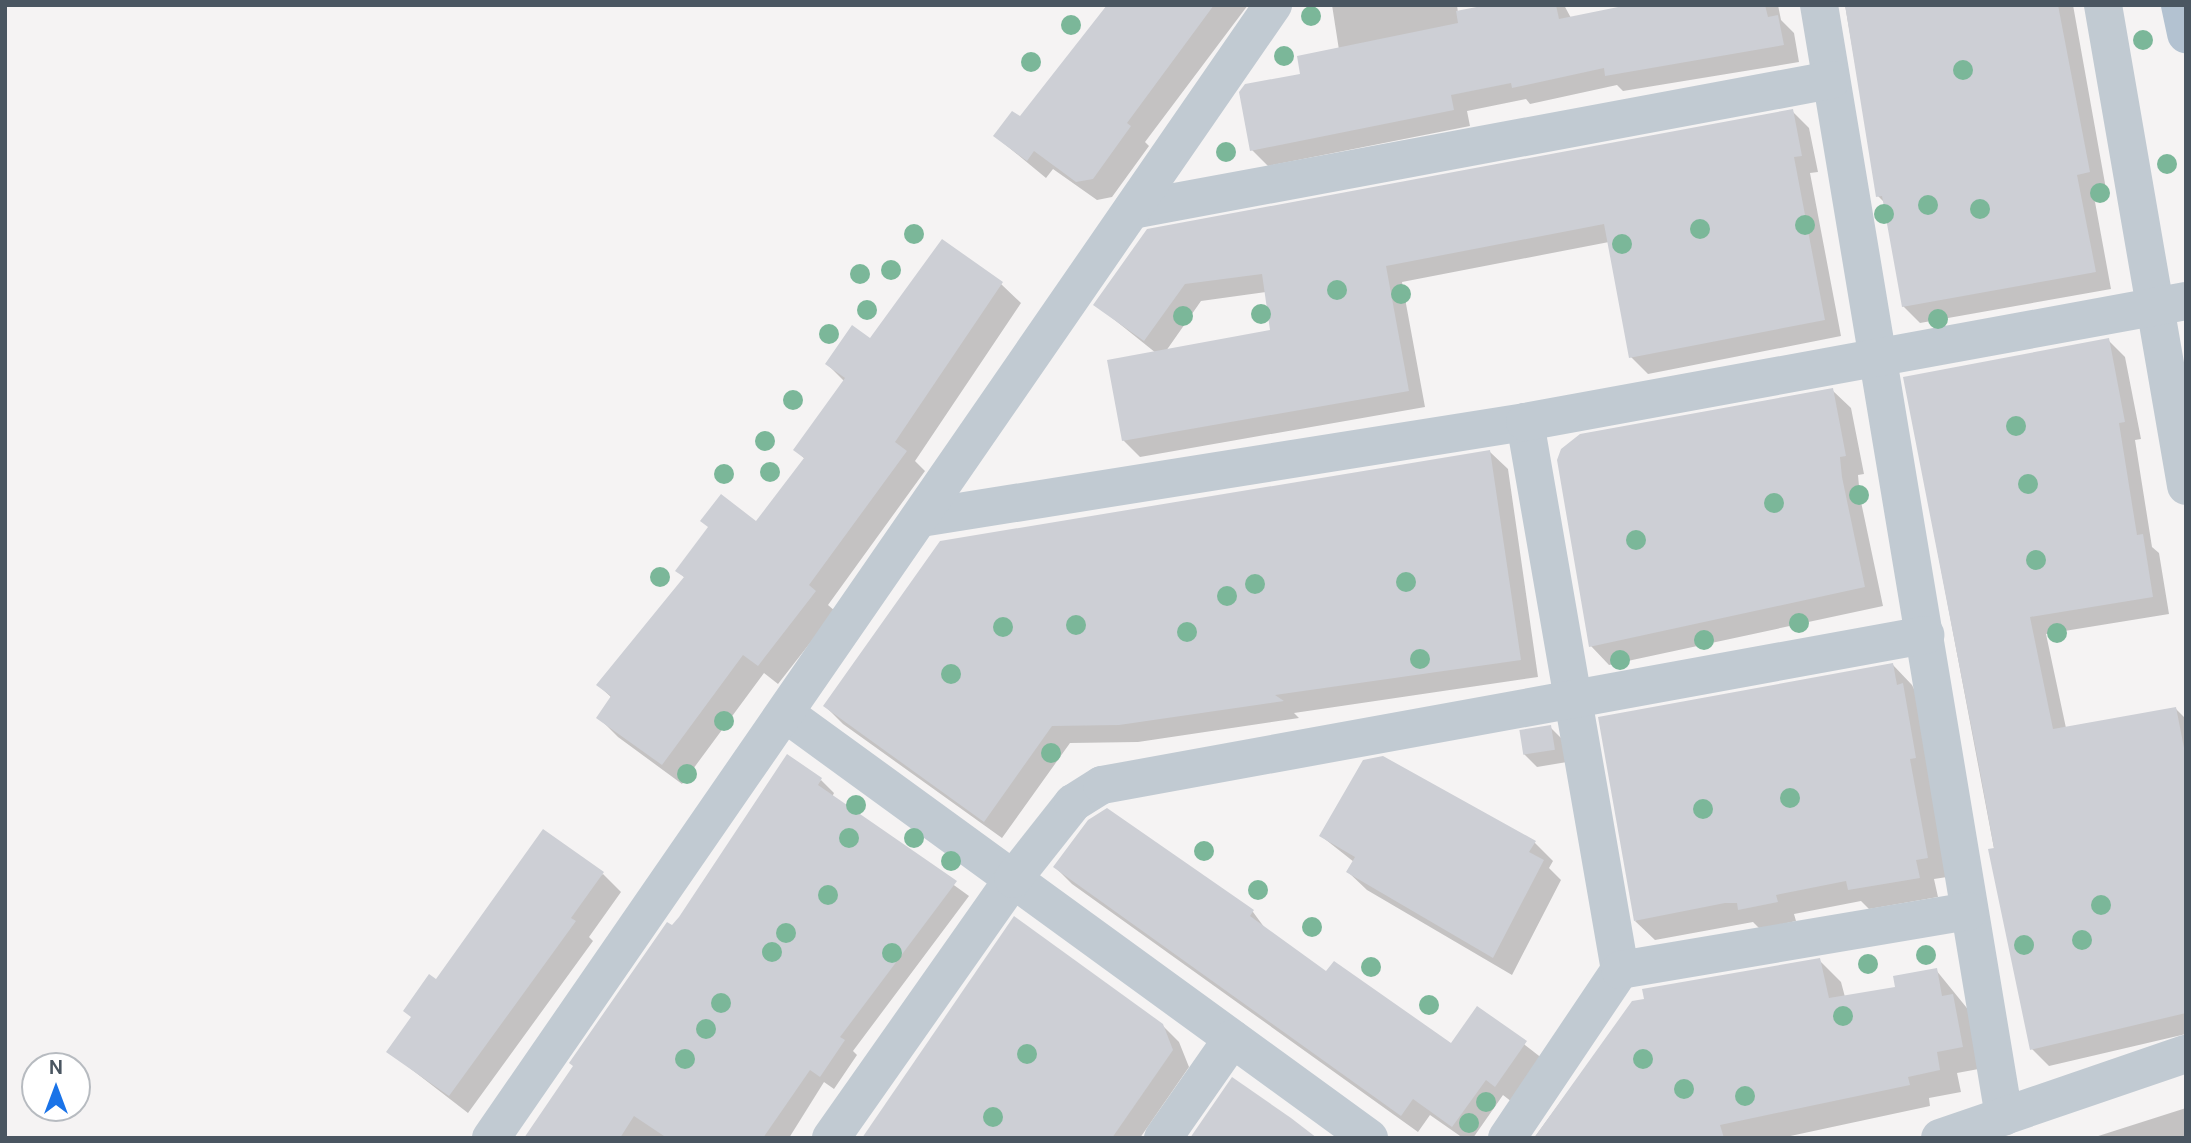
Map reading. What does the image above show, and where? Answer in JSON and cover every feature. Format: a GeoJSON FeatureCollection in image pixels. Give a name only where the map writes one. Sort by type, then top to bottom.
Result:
{"type":"FeatureCollection","features":[{"type":"Feature","properties":{"kind":"main road"},"geometry":{"type":"LineString","coordinates":[[2180,5],[2186,34]]}},
{"type":"Feature","properties":{"kind":"street"},"geometry":{"type":"LineString","coordinates":[[491,1138],[1273,5]]}},
{"type":"Feature","properties":{"kind":"street"},"geometry":{"type":"LineString","coordinates":[[1819,5],[2004,1117]]}},
{"type":"Feature","properties":{"kind":"street"},"geometry":{"type":"LineString","coordinates":[[2103,5],[2170,305],[2186,486]]}},
{"type":"Feature","properties":{"kind":"street"},"geometry":{"type":"LineString","coordinates":[[1132,210],[1831,80]]}},
{"type":"Feature","properties":{"kind":"street"},"geometry":{"type":"LineString","coordinates":[[921,518],[1525,422],[2170,305]]}},
{"type":"Feature","properties":{"kind":"street"},"geometry":{"type":"LineString","coordinates":[[1507,1138],[1620,970],[1570,698],[1525,422]]}},
{"type":"Feature","properties":{"kind":"street"},"geometry":{"type":"LineString","coordinates":[[831,1138],[1013,879],[1073,803],[1102,785],[1925,635]]}},
{"type":"Feature","properties":{"kind":"street"},"geometry":{"type":"LineString","coordinates":[[786,714],[1368,1138]]}},
{"type":"Feature","properties":{"kind":"street"},"geometry":{"type":"LineString","coordinates":[[1620,970],[1968,911]]}},
{"type":"Feature","properties":{"kind":"street"},"geometry":{"type":"LineString","coordinates":[[1163,1138],[1232,1039]]}},
{"type":"Feature","properties":{"kind":"street"},"geometry":{"type":"LineString","coordinates":[[1941,1138],[2186,1054]]}},
{"type":"Feature","properties":{"kind":"building"},"geometry":{"type":"Polygon","coordinates":[[[1107,5],[1214,5],[1127,123],[1131,126],[1093,179],[1076,182],[1034,151],[1027,161],[993,136],[1012,111],[1020,116],[1107,5]]]}},
{"type":"Feature","properties":{"kind":"building"},"geometry":{"type":"Polygon","coordinates":[[[1487,5],[1556,5],[1559,19],[1628,5],[1765,5],[1768,17],[1778,15],[1784,45],[1605,76],[1604,68],[1512,88],[1511,83],[1451,95],[1454,110],[1250,151],[1239,92],[1245,84],[1300,74],[1297,56],[1458,23],[1456,11],[1487,5]]]}},
{"type":"Feature","properties":{"kind":"building"},"geometry":{"type":"Polygon","coordinates":[[[1845,5],[2058,5],[2090,172],[2077,175],[2096,272],[1902,307],[1882,196],[1876,197],[1845,5]]]}},
{"type":"Feature","properties":{"kind":"building"},"geometry":{"type":"Polygon","coordinates":[[[1793,109],[1802,156],[1794,157],[1825,320],[1629,358],[1604,224],[1386,266],[1409,391],[1122,441],[1107,360],[1270,330],[1262,274],[1185,284],[1144,341],[1093,305],[1147,229],[1793,109]]]}},
{"type":"Feature","properties":{"kind":"building"},"geometry":{"type":"Polygon","coordinates":[[[942,239],[1003,282],[895,442],[907,451],[809,585],[816,591],[758,666],[743,655],[662,765],[596,718],[611,696],[596,685],[684,577],[675,571],[708,527],[700,521],[721,494],[756,521],[804,458],[793,450],[845,378],[825,364],[852,325],[870,338],[942,239]]]}},
{"type":"Feature","properties":{"kind":"building"},"geometry":{"type":"Polygon","coordinates":[[[2109,338],[2125,422],[2119,423],[2137,535],[2143,534],[2153,597],[2030,617],[2053,729],[2176,707],[2186,758],[2186,1013],[2030,1050],[1988,849],[1994,848],[1903,377],[2109,338]]]}},
{"type":"Feature","properties":{"kind":"building"},"geometry":{"type":"Polygon","coordinates":[[[1833,388],[1846,456],[1840,457],[1842,477],[1865,587],[1589,647],[1557,460],[1561,449],[1580,434],[1833,388]]]}},
{"type":"Feature","properties":{"kind":"building"},"geometry":{"type":"Polygon","coordinates":[[[1490,450],[1521,660],[1275,695],[1284,701],[1119,725],[1052,726],[984,822],[823,706],[940,541],[1490,450]]]}},
{"type":"Feature","properties":{"kind":"building"},"geometry":{"type":"Polygon","coordinates":[[[1893,663],[1897,685],[1903,683],[1916,758],[1910,759],[1928,858],[1916,860],[1920,878],[1848,890],[1846,881],[1776,895],[1778,902],[1738,910],[1737,903],[1725,903],[1634,921],[1598,717],[1893,663]]]}},
{"type":"Feature","properties":{"kind":"building"},"geometry":{"type":"Polygon","coordinates":[[[1551,725],[1555,750],[1523,755],[1519,730],[1551,725]]]}},
{"type":"Feature","properties":{"kind":"building"},"geometry":{"type":"Polygon","coordinates":[[[787,754],[822,778],[818,785],[957,881],[840,1037],[845,1040],[820,1077],[810,1070],[763,1138],[667,1138],[634,1116],[620,1138],[524,1138],[573,1066],[569,1063],[667,922],[672,925],[679,917],[787,754]]]}},
{"type":"Feature","properties":{"kind":"building"},"geometry":{"type":"Polygon","coordinates":[[[1383,756],[1536,841],[1529,852],[1544,860],[1493,958],[1346,872],[1355,857],[1319,836],[1363,760],[1383,756]]]}},
{"type":"Feature","properties":{"kind":"building"},"geometry":{"type":"Polygon","coordinates":[[[1107,808],[1254,910],[1250,916],[1326,971],[1334,961],[1451,1043],[1477,1006],[1527,1041],[1495,1087],[1486,1080],[1452,1127],[1413,1099],[1401,1116],[1053,867],[1088,820],[1107,808]]]}},
{"type":"Feature","properties":{"kind":"building"},"geometry":{"type":"Polygon","coordinates":[[[543,829],[604,872],[571,918],[576,921],[449,1096],[386,1052],[411,1017],[403,1011],[429,974],[436,979],[543,829]]]}},
{"type":"Feature","properties":{"kind":"building"},"geometry":{"type":"Polygon","coordinates":[[[1014,916],[1163,1024],[1173,1050],[1112,1138],[862,1138],[1014,916]]]}},
{"type":"Feature","properties":{"kind":"building"},"geometry":{"type":"Polygon","coordinates":[[[1820,958],[1829,998],[1895,987],[1893,976],[1937,968],[1942,996],[1953,994],[1963,1047],[1937,1052],[1940,1070],[1908,1077],[1910,1085],[1720,1125],[1724,1138],[1534,1138],[1632,1001],[1644,999],[1642,989],[1820,958]]]}},
{"type":"Feature","properties":{"kind":"building"},"geometry":{"type":"Polygon","coordinates":[[[1232,1077],[1291,1118],[1317,1138],[1190,1138],[1232,1077]]]}}]}
